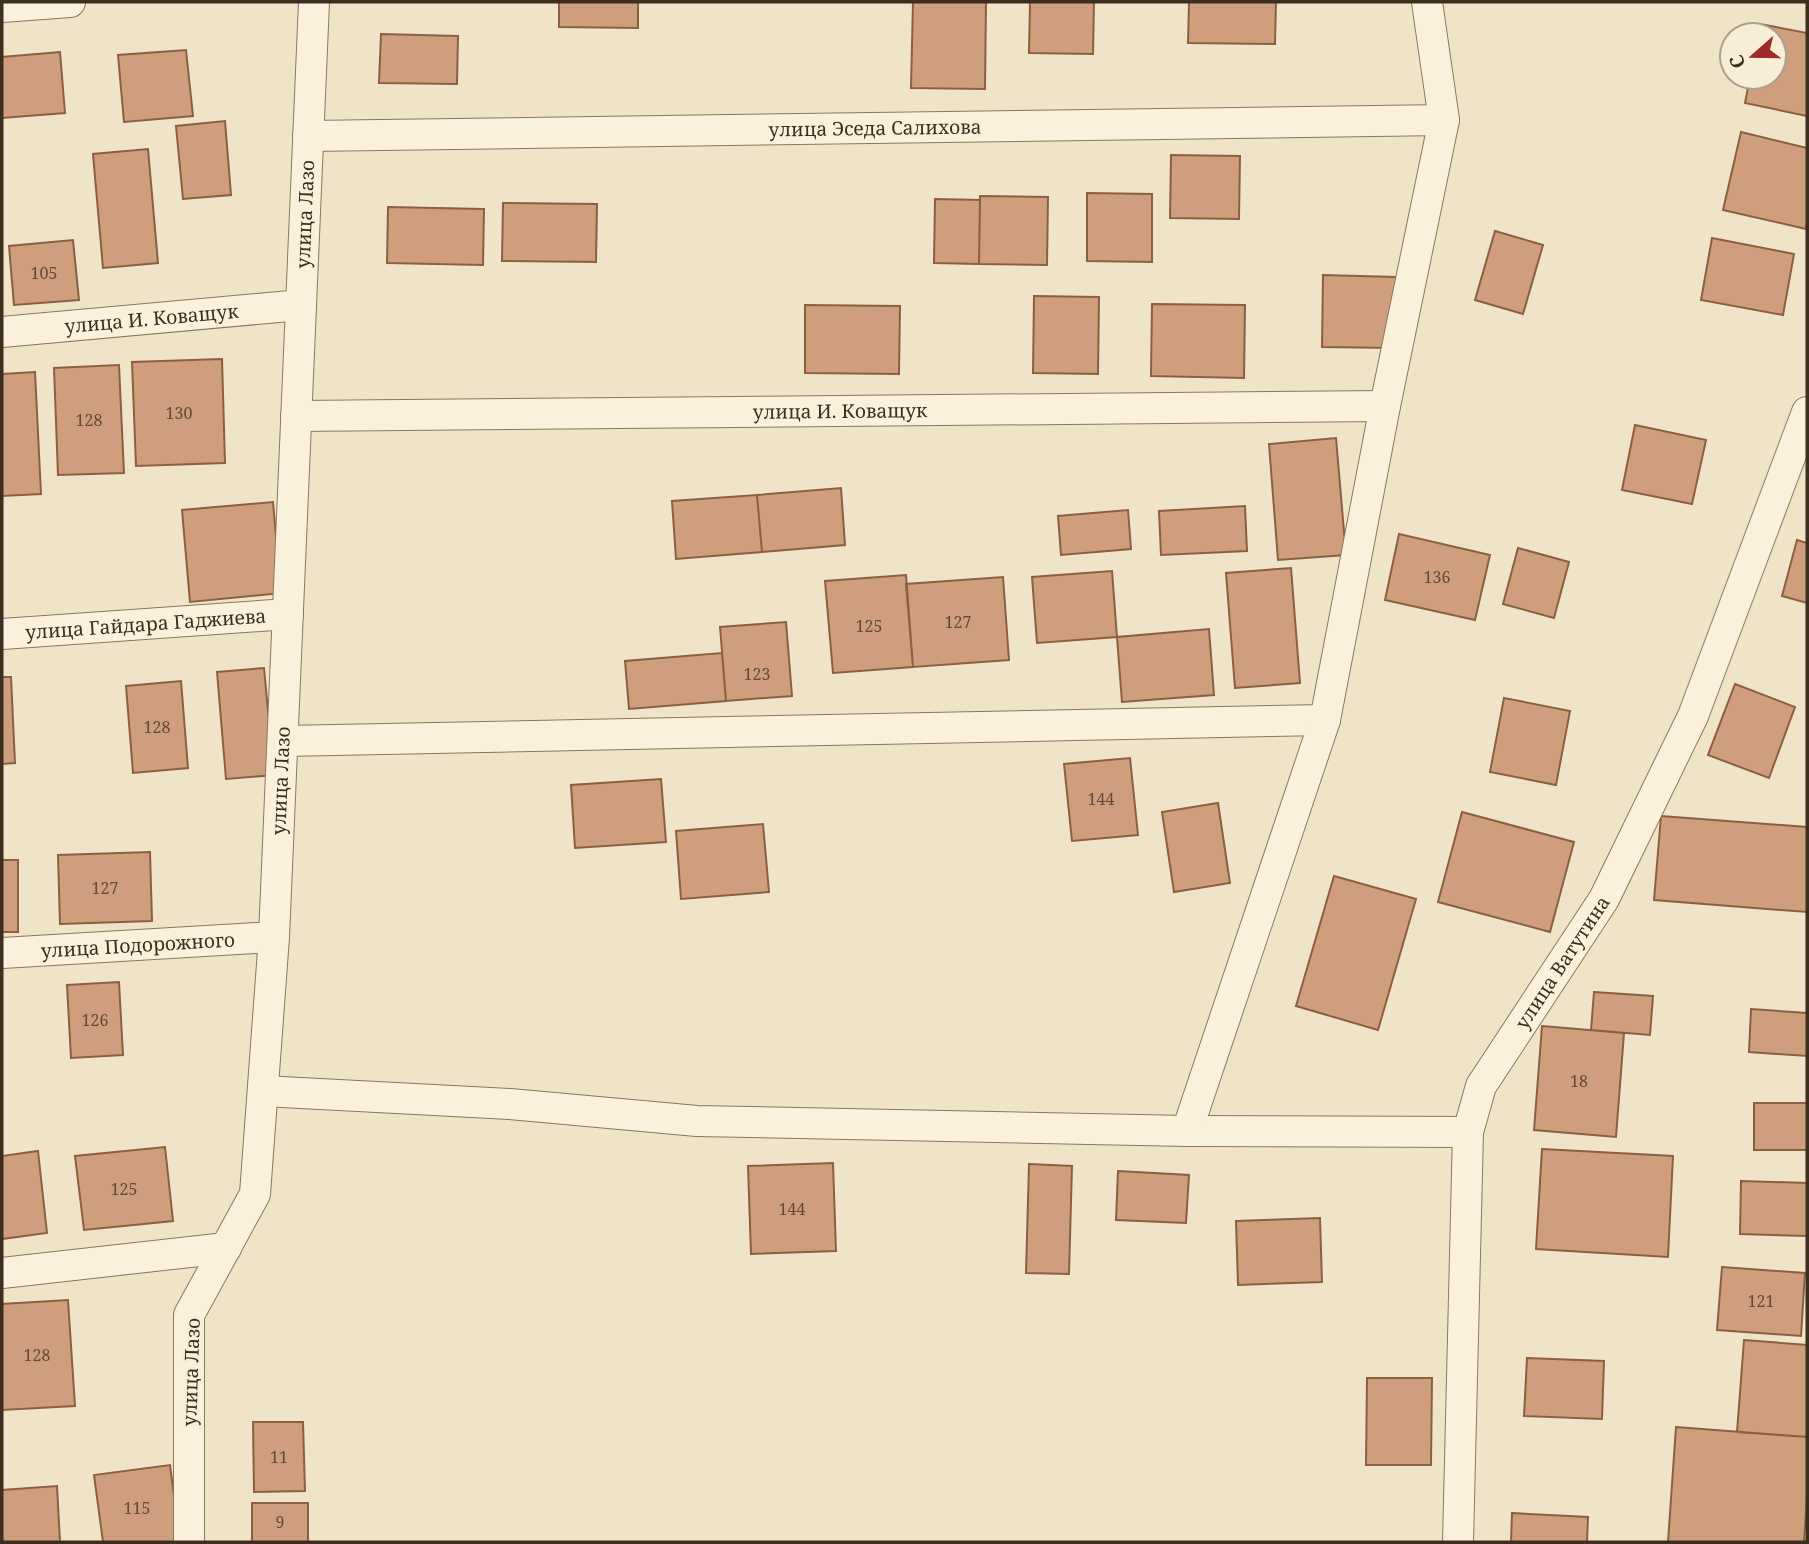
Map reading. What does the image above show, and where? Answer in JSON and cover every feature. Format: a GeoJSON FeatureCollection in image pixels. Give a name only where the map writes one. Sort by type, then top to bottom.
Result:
{"type":"FeatureCollection","features":[{"type":"Feature","properties":{"kind":"street"},"geometry":{"type":"LineString","coordinates":[[2,7],[70,2]]}},
{"type":"Feature","properties":{"kind":"street","name":"улица Лазо"},"geometry":{"type":"LineString","coordinates":[[189,1542],[189,1315],[255,1194],[274,937],[314,2]]}},
{"type":"Feature","properties":{"kind":"street"},"geometry":{"type":"LineString","coordinates":[[1187,1131],[1325,720],[1385,406],[1444,120],[1427,2]]}},
{"type":"Feature","properties":{"kind":"street","name":"улица Эседа Салихова"},"geometry":{"type":"LineString","coordinates":[[308,136],[1444,120]]}},
{"type":"Feature","properties":{"kind":"street","name":"улица И. Коващук"},"geometry":{"type":"LineString","coordinates":[[2,332],[301,305]]}},
{"type":"Feature","properties":{"kind":"street","name":"улица И. Коващук"},"geometry":{"type":"LineString","coordinates":[[296,416],[1385,406]]}},
{"type":"Feature","properties":{"kind":"street","name":"улица Ватутина"},"geometry":{"type":"LineString","coordinates":[[1458,1542],[1468,1132],[1482,1086],[1604,899],[1687,728],[1807,412]]}},
{"type":"Feature","properties":{"kind":"street","name":"улица Гайдара Гаджиева"},"geometry":{"type":"LineString","coordinates":[[2,634],[288,614]]}},
{"type":"Feature","properties":{"kind":"street"},"geometry":{"type":"LineString","coordinates":[[283,741],[1325,720]]}},
{"type":"Feature","properties":{"kind":"street","name":"улица Подорожного"},"geometry":{"type":"LineString","coordinates":[[2,953],[274,937]]}},
{"type":"Feature","properties":{"kind":"street"},"geometry":{"type":"LineString","coordinates":[[263,1091],[510,1104],[697,1121],[1187,1131],[1468,1132]]}},
{"type":"Feature","properties":{"kind":"street"},"geometry":{"type":"LineString","coordinates":[[2,1273],[226,1248]]}},
{"type":"Feature","properties":{"kind":"building"},"geometry":{"type":"Polygon","coordinates":[[[559,2],[638,2],[638,28],[559,27],[559,2]]]}},
{"type":"Feature","properties":{"kind":"building"},"geometry":{"type":"Polygon","coordinates":[[[913,2],[986,2],[985,89],[911,88],[913,2]]]}},
{"type":"Feature","properties":{"kind":"building"},"geometry":{"type":"Polygon","coordinates":[[[1030,2],[1094,2],[1093,54],[1029,53],[1030,2]]]}},
{"type":"Feature","properties":{"kind":"building"},"geometry":{"type":"Polygon","coordinates":[[[1189,2],[1276,2],[1275,44],[1188,43],[1189,2]]]}},
{"type":"Feature","properties":{"kind":"building"},"geometry":{"type":"Polygon","coordinates":[[[1788,29],[1807,33],[1807,116],[1745,103],[1747,91],[1788,91],[1788,29]]]}},
{"type":"Feature","properties":{"kind":"building"},"geometry":{"type":"Polygon","coordinates":[[[381,34],[458,36],[457,84],[379,83],[381,34]]]}},
{"type":"Feature","properties":{"kind":"building"},"geometry":{"type":"Polygon","coordinates":[[[186,50],[193,116],[124,122],[118,55],[186,50]]]}},
{"type":"Feature","properties":{"kind":"building"},"geometry":{"type":"Polygon","coordinates":[[[60,52],[65,113],[2,118],[2,57],[60,52]]]}},
{"type":"Feature","properties":{"kind":"building"},"geometry":{"type":"Polygon","coordinates":[[[225,121],[231,195],[183,199],[176,126],[225,121]]]}},
{"type":"Feature","properties":{"kind":"building"},"geometry":{"type":"Polygon","coordinates":[[[1741,132],[1807,148],[1806,229],[1723,210],[1741,132]]]}},
{"type":"Feature","properties":{"kind":"building"},"geometry":{"type":"Polygon","coordinates":[[[148,149],[158,263],[103,268],[93,154],[148,149]]]}},
{"type":"Feature","properties":{"kind":"building"},"geometry":{"type":"Polygon","coordinates":[[[1171,155],[1240,156],[1239,219],[1170,218],[1171,155]]]}},
{"type":"Feature","properties":{"kind":"building"},"geometry":{"type":"Polygon","coordinates":[[[1087,193],[1152,194],[1152,262],[1087,261],[1087,193]]]}},
{"type":"Feature","properties":{"kind":"building"},"geometry":{"type":"Polygon","coordinates":[[[980,196],[1048,197],[1047,265],[979,264],[980,196]]]}},
{"type":"Feature","properties":{"kind":"building"},"geometry":{"type":"Polygon","coordinates":[[[935,199],[980,200],[979,264],[934,263],[935,199]]]}},
{"type":"Feature","properties":{"kind":"building"},"geometry":{"type":"Polygon","coordinates":[[[503,203],[597,204],[596,262],[502,261],[503,203]]]}},
{"type":"Feature","properties":{"kind":"building"},"geometry":{"type":"Polygon","coordinates":[[[388,207],[484,209],[483,265],[387,263],[388,207]]]}},
{"type":"Feature","properties":{"kind":"building"},"geometry":{"type":"Polygon","coordinates":[[[1495,231],[1543,245],[1523,314],[1475,300],[1495,231]]]}},
{"type":"Feature","properties":{"kind":"building"},"geometry":{"type":"Polygon","coordinates":[[[1712,238],[1794,254],[1783,315],[1701,300],[1712,238]]]}},
{"type":"Feature","properties":{"kind":"building"},"geometry":{"type":"Polygon","coordinates":[[[73,240],[79,300],[14,305],[9,246],[73,240]]]}},
{"type":"Feature","properties":{"kind":"building"},"geometry":{"type":"Polygon","coordinates":[[[1323,275],[1396,277],[1395,348],[1322,347],[1323,275]]]}},
{"type":"Feature","properties":{"kind":"building"},"geometry":{"type":"Polygon","coordinates":[[[1034,296],[1099,297],[1098,374],[1033,373],[1034,296]]]}},
{"type":"Feature","properties":{"kind":"building"},"geometry":{"type":"Polygon","coordinates":[[[1152,304],[1245,305],[1244,378],[1151,376],[1152,304]]]}},
{"type":"Feature","properties":{"kind":"building"},"geometry":{"type":"Polygon","coordinates":[[[805,305],[900,306],[899,374],[805,373],[805,305]]]}},
{"type":"Feature","properties":{"kind":"building"},"geometry":{"type":"Polygon","coordinates":[[[222,359],[225,463],[136,466],[132,362],[222,359]]]}},
{"type":"Feature","properties":{"kind":"building"},"geometry":{"type":"Polygon","coordinates":[[[119,365],[124,473],[58,475],[54,368],[119,365]]]}},
{"type":"Feature","properties":{"kind":"building"},"geometry":{"type":"Polygon","coordinates":[[[35,372],[41,494],[2,496],[2,374],[35,372]]]}},
{"type":"Feature","properties":{"kind":"building"},"geometry":{"type":"Polygon","coordinates":[[[1635,425],[1706,440],[1692,504],[1622,490],[1635,425]]]}},
{"type":"Feature","properties":{"kind":"building"},"geometry":{"type":"Polygon","coordinates":[[[1336,438],[1346,555],[1278,560],[1269,444],[1336,438]]]}},
{"type":"Feature","properties":{"kind":"building"},"geometry":{"type":"Polygon","coordinates":[[[841,488],[845,545],[762,552],[757,495],[841,488]]]}},
{"type":"Feature","properties":{"kind":"building"},"geometry":{"type":"Polygon","coordinates":[[[757,495],[762,552],[676,559],[672,501],[757,495]]]}},
{"type":"Feature","properties":{"kind":"building"},"geometry":{"type":"Polygon","coordinates":[[[273,502],[281,593],[190,602],[182,510],[273,502]]]}},
{"type":"Feature","properties":{"kind":"building"},"geometry":{"type":"Polygon","coordinates":[[[1245,506],[1247,551],[1161,555],[1159,511],[1245,506]]]}},
{"type":"Feature","properties":{"kind":"building"},"geometry":{"type":"Polygon","coordinates":[[[1128,510],[1131,549],[1061,555],[1058,516],[1128,510]]]}},
{"type":"Feature","properties":{"kind":"building"},"geometry":{"type":"Polygon","coordinates":[[[1399,534],[1490,555],[1475,620],[1385,600],[1399,534]]]}},
{"type":"Feature","properties":{"kind":"building"},"geometry":{"type":"Polygon","coordinates":[[[1797,540],[1807,543],[1807,603],[1782,596],[1797,540]]]}},
{"type":"Feature","properties":{"kind":"building"},"geometry":{"type":"Polygon","coordinates":[[[1518,548],[1569,562],[1554,618],[1503,604],[1518,548]]]}},
{"type":"Feature","properties":{"kind":"building"},"geometry":{"type":"Polygon","coordinates":[[[1291,568],[1300,683],[1235,688],[1226,573],[1291,568]]]}},
{"type":"Feature","properties":{"kind":"building"},"geometry":{"type":"Polygon","coordinates":[[[1112,571],[1117,637],[1037,643],[1032,577],[1112,571]]]}},
{"type":"Feature","properties":{"kind":"building"},"geometry":{"type":"Polygon","coordinates":[[[906,575],[913,667],[833,673],[825,581],[906,575]]]}},
{"type":"Feature","properties":{"kind":"building"},"geometry":{"type":"Polygon","coordinates":[[[1003,577],[1009,660],[913,667],[906,584],[1003,577]]]}},
{"type":"Feature","properties":{"kind":"building"},"geometry":{"type":"Polygon","coordinates":[[[786,622],[792,696],[726,701],[720,627],[786,622]]]}},
{"type":"Feature","properties":{"kind":"building"},"geometry":{"type":"Polygon","coordinates":[[[1209,629],[1214,695],[1122,702],[1117,637],[1209,629]]]}},
{"type":"Feature","properties":{"kind":"building"},"geometry":{"type":"Polygon","coordinates":[[[722,653],[726,701],[629,709],[625,661],[722,653]]]}},
{"type":"Feature","properties":{"kind":"building"},"geometry":{"type":"Polygon","coordinates":[[[264,668],[274,775],[226,779],[217,672],[264,668]]]}},
{"type":"Feature","properties":{"kind":"building"},"geometry":{"type":"Polygon","coordinates":[[[2,677],[11,677],[15,763],[2,764],[2,677]]]}},
{"type":"Feature","properties":{"kind":"building"},"geometry":{"type":"Polygon","coordinates":[[[181,681],[188,768],[133,773],[126,686],[181,681]]]}},
{"type":"Feature","properties":{"kind":"building"},"geometry":{"type":"Polygon","coordinates":[[[1735,684],[1795,707],[1769,778],[1708,755],[1735,684]]]}},
{"type":"Feature","properties":{"kind":"building"},"geometry":{"type":"Polygon","coordinates":[[[1504,698],[1570,711],[1556,785],[1490,772],[1504,698]]]}},
{"type":"Feature","properties":{"kind":"building"},"geometry":{"type":"Polygon","coordinates":[[[1130,758],[1138,835],[1072,841],[1064,764],[1130,758]]]}},
{"type":"Feature","properties":{"kind":"building"},"geometry":{"type":"Polygon","coordinates":[[[661,779],[666,842],[575,848],[571,785],[661,779]]]}},
{"type":"Feature","properties":{"kind":"building"},"geometry":{"type":"Polygon","coordinates":[[[1218,803],[1230,883],[1174,892],[1162,812],[1218,803]]]}},
{"type":"Feature","properties":{"kind":"building"},"geometry":{"type":"Polygon","coordinates":[[[1462,812],[1574,842],[1550,932],[1438,902],[1462,812]]]}},
{"type":"Feature","properties":{"kind":"building"},"geometry":{"type":"Polygon","coordinates":[[[1661,816],[1807,827],[1807,912],[1654,900],[1661,816]]]}},
{"type":"Feature","properties":{"kind":"building"},"geometry":{"type":"Polygon","coordinates":[[[763,824],[769,892],[681,899],[676,831],[763,824]]]}},
{"type":"Feature","properties":{"kind":"building"},"geometry":{"type":"Polygon","coordinates":[[[150,852],[152,921],[60,924],[58,855],[150,852]]]}},
{"type":"Feature","properties":{"kind":"building"},"geometry":{"type":"Polygon","coordinates":[[[2,860],[18,860],[18,932],[2,932],[2,860]]]}},
{"type":"Feature","properties":{"kind":"building"},"geometry":{"type":"Polygon","coordinates":[[[1334,876],[1416,899],[1378,1030],[1296,1006],[1334,876]]]}},
{"type":"Feature","properties":{"kind":"building"},"geometry":{"type":"Polygon","coordinates":[[[119,982],[123,1055],[71,1058],[67,985],[119,982]]]}},
{"type":"Feature","properties":{"kind":"building"},"geometry":{"type":"Polygon","coordinates":[[[1594,992],[1653,996],[1650,1035],[1591,1030],[1594,992]]]}},
{"type":"Feature","properties":{"kind":"building"},"geometry":{"type":"Polygon","coordinates":[[[1751,1009],[1807,1013],[1807,1056],[1749,1052],[1751,1009]]]}},
{"type":"Feature","properties":{"kind":"building"},"geometry":{"type":"Polygon","coordinates":[[[1542,1026],[1624,1033],[1616,1137],[1534,1130],[1542,1026]]]}},
{"type":"Feature","properties":{"kind":"building"},"geometry":{"type":"Polygon","coordinates":[[[1754,1103],[1807,1103],[1807,1150],[1754,1150],[1754,1103]]]}},
{"type":"Feature","properties":{"kind":"building"},"geometry":{"type":"Polygon","coordinates":[[[165,1147],[173,1221],[84,1230],[75,1156],[165,1147]]]}},
{"type":"Feature","properties":{"kind":"building"},"geometry":{"type":"Polygon","coordinates":[[[1542,1149],[1673,1156],[1668,1257],[1536,1249],[1542,1149]]]}},
{"type":"Feature","properties":{"kind":"building"},"geometry":{"type":"Polygon","coordinates":[[[38,1151],[47,1233],[2,1239],[2,1156],[38,1151]]]}},
{"type":"Feature","properties":{"kind":"building"},"geometry":{"type":"Polygon","coordinates":[[[833,1163],[836,1251],[751,1254],[748,1166],[833,1163]]]}},
{"type":"Feature","properties":{"kind":"building"},"geometry":{"type":"Polygon","coordinates":[[[1029,1164],[1072,1166],[1069,1274],[1026,1273],[1029,1164]]]}},
{"type":"Feature","properties":{"kind":"building"},"geometry":{"type":"Polygon","coordinates":[[[1118,1171],[1189,1175],[1186,1223],[1116,1220],[1118,1171]]]}},
{"type":"Feature","properties":{"kind":"building"},"geometry":{"type":"Polygon","coordinates":[[[1741,1181],[1807,1183],[1807,1236],[1740,1234],[1741,1181]]]}},
{"type":"Feature","properties":{"kind":"building"},"geometry":{"type":"Polygon","coordinates":[[[1320,1218],[1322,1282],[1238,1285],[1236,1221],[1320,1218]]]}},
{"type":"Feature","properties":{"kind":"building"},"geometry":{"type":"Polygon","coordinates":[[[1722,1267],[1805,1273],[1801,1336],[1717,1330],[1722,1267]]]}},
{"type":"Feature","properties":{"kind":"building"},"geometry":{"type":"Polygon","coordinates":[[[68,1300],[75,1406],[2,1410],[2,1304],[68,1300]]]}},
{"type":"Feature","properties":{"kind":"building"},"geometry":{"type":"Polygon","coordinates":[[[1744,1340],[1807,1345],[1807,1437],[1737,1432],[1744,1340]]]}},
{"type":"Feature","properties":{"kind":"building"},"geometry":{"type":"Polygon","coordinates":[[[1527,1358],[1604,1361],[1602,1419],[1524,1416],[1527,1358]]]}},
{"type":"Feature","properties":{"kind":"building"},"geometry":{"type":"Polygon","coordinates":[[[1367,1378],[1432,1378],[1431,1465],[1366,1465],[1367,1378]]]}},
{"type":"Feature","properties":{"kind":"building"},"geometry":{"type":"Polygon","coordinates":[[[253,1422],[303,1422],[305,1491],[254,1492],[253,1422]]]}},
{"type":"Feature","properties":{"kind":"building"},"geometry":{"type":"Polygon","coordinates":[[[1676,1427],[1807,1437],[1804,1542],[1668,1542],[1676,1427]]]}},
{"type":"Feature","properties":{"kind":"building"},"geometry":{"type":"Polygon","coordinates":[[[170,1465],[180,1542],[103,1542],[94,1475],[170,1465]]]}},
{"type":"Feature","properties":{"kind":"building"},"geometry":{"type":"Polygon","coordinates":[[[57,1486],[60,1542],[2,1542],[2,1490],[57,1486]]]}},
{"type":"Feature","properties":{"kind":"building"},"geometry":{"type":"Polygon","coordinates":[[[252,1503],[308,1503],[308,1542],[252,1542],[252,1503]]]}},
{"type":"Feature","properties":{"kind":"building"},"geometry":{"type":"Polygon","coordinates":[[[1512,1513],[1588,1517],[1587,1542],[1511,1542],[1512,1513]]]}}]}
